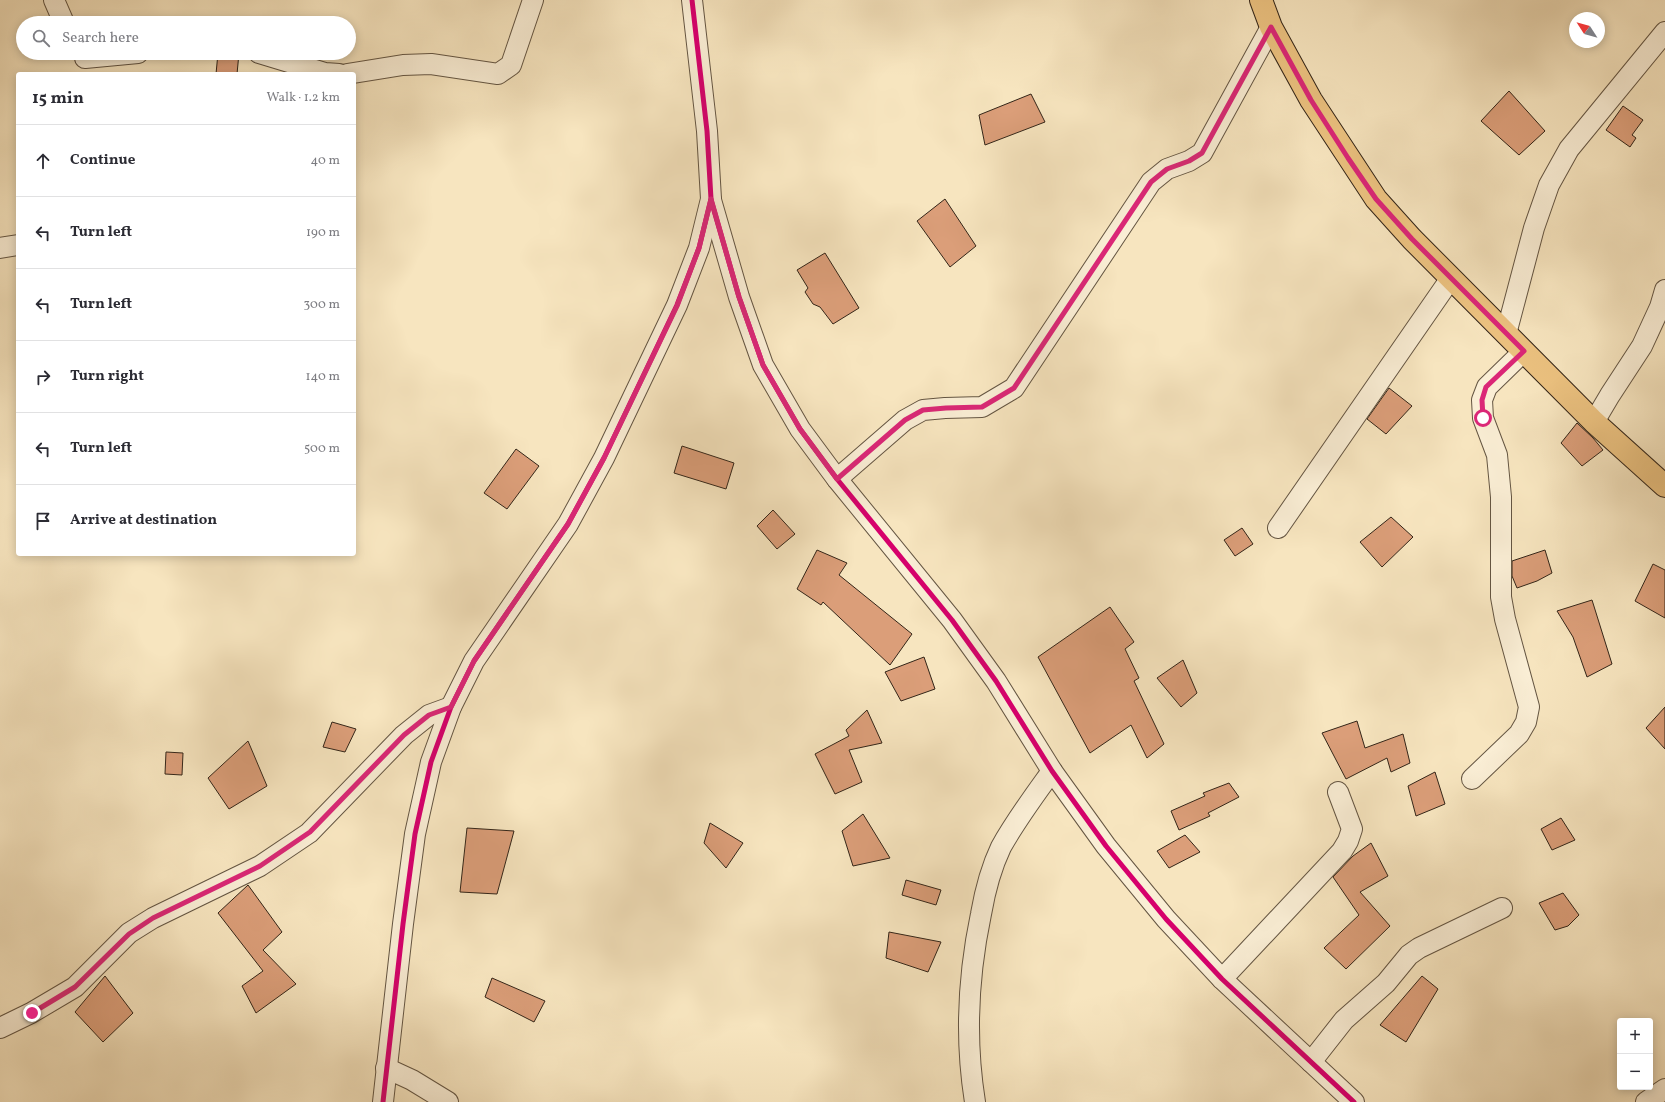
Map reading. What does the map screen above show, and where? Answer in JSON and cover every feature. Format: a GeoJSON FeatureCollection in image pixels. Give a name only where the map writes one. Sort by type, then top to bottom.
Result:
{"type":"FeatureCollection","features":[{"type":"Feature","properties":{"kind":"main road"},"geometry":{"type":"LineString","coordinates":[[1262,0],[1271,27],[1311,100],[1376,199],[1412,239],[1594,422],[1665,486]]}},
{"type":"Feature","properties":{"kind":"street"},"geometry":{"type":"LineString","coordinates":[[54,0],[61,16]]}},
{"type":"Feature","properties":{"kind":"street"},"geometry":{"type":"LineString","coordinates":[[356,73],[403,65],[431,64],[498,74],[511,65],[533,0]]}},
{"type":"Feature","properties":{"kind":"street"},"geometry":{"type":"LineString","coordinates":[[692,0],[707,131],[711,199],[739,297],[763,365],[800,429],[837,479],[952,620],[996,681],[1052,771],[1106,846],[1166,919],[1222,979],[1354,1102]]}},
{"type":"Feature","properties":{"kind":"street"},"geometry":{"type":"LineString","coordinates":[[837,479],[905,420],[923,410],[982,407],[1014,388],[1151,182],[1167,169],[1189,161],[1202,153],[1271,27]]}},
{"type":"Feature","properties":{"kind":"street"},"geometry":{"type":"LineString","coordinates":[[1506,334],[1534,228],[1549,185],[1568,149],[1665,32]]}},
{"type":"Feature","properties":{"kind":"street"},"geometry":{"type":"LineString","coordinates":[[86,62],[98,60]]}},
{"type":"Feature","properties":{"kind":"street"},"geometry":{"type":"LineString","coordinates":[[282,60],[321,72]]}},
{"type":"Feature","properties":{"kind":"street"},"geometry":{"type":"LineString","coordinates":[[383,1102],[416,834],[431,762],[451,707],[474,661],[568,524],[604,458],[677,306],[699,248],[711,199]]}},
{"type":"Feature","properties":{"kind":"street"},"geometry":{"type":"LineString","coordinates":[[0,248],[16,245]]}},
{"type":"Feature","properties":{"kind":"street"},"geometry":{"type":"LineString","coordinates":[[1278,528],[1451,278]]}},
{"type":"Feature","properties":{"kind":"street"},"geometry":{"type":"LineString","coordinates":[[1594,422],[1610,394],[1642,346],[1660,307],[1665,290]]}},
{"type":"Feature","properties":{"kind":"street"},"geometry":{"type":"LineString","coordinates":[[1472,779],[1519,734],[1526,722],[1529,707],[1505,620],[1501,597],[1501,497],[1497,455],[1483,418],[1482,400],[1486,387],[1524,351]]}},
{"type":"Feature","properties":{"kind":"street"},"geometry":{"type":"LineString","coordinates":[[0,1028],[32,1013],[75,987],[129,934],[153,918],[260,866],[310,832],[404,735],[429,715],[451,707]]}},
{"type":"Feature","properties":{"kind":"street"},"geometry":{"type":"LineString","coordinates":[[975,1102],[971,1074],[969,1006],[974,950],[986,886],[1001,849],[1020,814],[1052,771]]}},
{"type":"Feature","properties":{"kind":"street"},"geometry":{"type":"LineString","coordinates":[[1222,979],[1342,851],[1348,841],[1352,829],[1338,792]]}},
{"type":"Feature","properties":{"kind":"street"},"geometry":{"type":"LineString","coordinates":[[1311,1062],[1344,1020],[1386,983],[1409,955],[1419,948],[1502,908]]}},
{"type":"Feature","properties":{"kind":"street"},"geometry":{"type":"LineString","coordinates":[[386,1068],[412,1080],[448,1102]]}},
{"type":"Feature","properties":{"kind":"street"},"geometry":{"type":"LineString","coordinates":[[1646,1102],[1665,1090]]}},
{"type":"Feature","properties":{"kind":"building"},"geometry":{"type":"Polygon","coordinates":[[[217,60],[238,60],[237,72],[216,72],[217,60]]]}},
{"type":"Feature","properties":{"kind":"building"},"geometry":{"type":"Polygon","coordinates":[[[1509,91],[1545,131],[1519,155],[1481,121],[1509,91]]]}},
{"type":"Feature","properties":{"kind":"building"},"geometry":{"type":"Polygon","coordinates":[[[1031,94],[1045,122],[985,145],[979,115],[1031,94]]]}},
{"type":"Feature","properties":{"kind":"building"},"geometry":{"type":"Polygon","coordinates":[[[1623,106],[1643,120],[1632,135],[1636,138],[1630,147],[1606,130],[1623,106]]]}},
{"type":"Feature","properties":{"kind":"building"},"geometry":{"type":"Polygon","coordinates":[[[945,199],[976,246],[950,267],[917,221],[945,199]]]}},
{"type":"Feature","properties":{"kind":"building"},"geometry":{"type":"Polygon","coordinates":[[[825,253],[859,308],[833,324],[820,307],[813,304],[805,292],[808,288],[797,270],[825,253]]]}},
{"type":"Feature","properties":{"kind":"building"},"geometry":{"type":"Polygon","coordinates":[[[1389,388],[1412,406],[1386,434],[1367,419],[1389,388]]]}},
{"type":"Feature","properties":{"kind":"building"},"geometry":{"type":"Polygon","coordinates":[[[1577,423],[1603,450],[1582,466],[1561,443],[1577,423]]]}},
{"type":"Feature","properties":{"kind":"building"},"geometry":{"type":"Polygon","coordinates":[[[682,446],[734,463],[726,489],[674,473],[682,446]]]}},
{"type":"Feature","properties":{"kind":"building"},"geometry":{"type":"Polygon","coordinates":[[[516,449],[539,466],[507,509],[484,493],[516,449]]]}},
{"type":"Feature","properties":{"kind":"building"},"geometry":{"type":"Polygon","coordinates":[[[773,510],[795,534],[777,549],[757,526],[773,510]]]}},
{"type":"Feature","properties":{"kind":"building"},"geometry":{"type":"Polygon","coordinates":[[[1391,517],[1413,537],[1382,567],[1360,542],[1391,517]]]}},
{"type":"Feature","properties":{"kind":"building"},"geometry":{"type":"Polygon","coordinates":[[[1242,528],[1253,544],[1235,556],[1224,540],[1242,528]]]}},
{"type":"Feature","properties":{"kind":"building"},"geometry":{"type":"Polygon","coordinates":[[[817,550],[847,563],[839,575],[912,634],[890,665],[823,602],[821,605],[797,589],[817,550]]]}},
{"type":"Feature","properties":{"kind":"building"},"geometry":{"type":"Polygon","coordinates":[[[1545,550],[1552,573],[1537,581],[1517,588],[1512,576],[1512,561],[1545,550]]]}},
{"type":"Feature","properties":{"kind":"building"},"geometry":{"type":"Polygon","coordinates":[[[1653,564],[1665,570],[1665,618],[1635,601],[1653,564]]]}},
{"type":"Feature","properties":{"kind":"building"},"geometry":{"type":"Polygon","coordinates":[[[1592,600],[1612,664],[1587,677],[1573,637],[1557,611],[1592,600]]]}},
{"type":"Feature","properties":{"kind":"building"},"geometry":{"type":"Polygon","coordinates":[[[1110,607],[1134,642],[1125,649],[1139,678],[1134,681],[1164,744],[1147,758],[1131,725],[1090,753],[1038,657],[1110,607]]]}},
{"type":"Feature","properties":{"kind":"building"},"geometry":{"type":"Polygon","coordinates":[[[924,657],[935,689],[901,701],[885,672],[924,657]]]}},
{"type":"Feature","properties":{"kind":"building"},"geometry":{"type":"Polygon","coordinates":[[[1183,660],[1197,693],[1181,707],[1157,678],[1183,660]]]}},
{"type":"Feature","properties":{"kind":"building"},"geometry":{"type":"Polygon","coordinates":[[[1665,707],[1665,749],[1646,728],[1665,707]]]}},
{"type":"Feature","properties":{"kind":"building"},"geometry":{"type":"Polygon","coordinates":[[[867,710],[882,743],[849,750],[862,782],[835,794],[815,754],[849,736],[846,730],[867,710]]]}},
{"type":"Feature","properties":{"kind":"building"},"geometry":{"type":"Polygon","coordinates":[[[1357,721],[1365,748],[1403,734],[1410,763],[1391,772],[1387,758],[1346,779],[1322,733],[1357,721]]]}},
{"type":"Feature","properties":{"kind":"building"},"geometry":{"type":"Polygon","coordinates":[[[332,722],[356,729],[345,752],[323,747],[332,722]]]}},
{"type":"Feature","properties":{"kind":"building"},"geometry":{"type":"Polygon","coordinates":[[[248,741],[267,786],[229,809],[208,778],[248,741]]]}},
{"type":"Feature","properties":{"kind":"building"},"geometry":{"type":"Polygon","coordinates":[[[166,752],[183,753],[182,775],[165,774],[166,752]]]}},
{"type":"Feature","properties":{"kind":"building"},"geometry":{"type":"Polygon","coordinates":[[[1435,772],[1445,804],[1416,816],[1408,786],[1435,772]]]}},
{"type":"Feature","properties":{"kind":"building"},"geometry":{"type":"Polygon","coordinates":[[[1229,783],[1239,797],[1208,813],[1210,816],[1179,830],[1171,811],[1205,796],[1203,793],[1229,783]]]}},
{"type":"Feature","properties":{"kind":"building"},"geometry":{"type":"Polygon","coordinates":[[[863,814],[890,858],[853,866],[842,831],[863,814]]]}},
{"type":"Feature","properties":{"kind":"building"},"geometry":{"type":"Polygon","coordinates":[[[1561,818],[1575,840],[1552,850],[1541,829],[1561,818]]]}},
{"type":"Feature","properties":{"kind":"building"},"geometry":{"type":"Polygon","coordinates":[[[710,823],[743,843],[726,868],[704,843],[710,823]]]}},
{"type":"Feature","properties":{"kind":"building"},"geometry":{"type":"Polygon","coordinates":[[[467,828],[514,831],[497,894],[460,892],[467,828]]]}},
{"type":"Feature","properties":{"kind":"building"},"geometry":{"type":"Polygon","coordinates":[[[1185,835],[1200,852],[1169,868],[1157,851],[1185,835]]]}},
{"type":"Feature","properties":{"kind":"building"},"geometry":{"type":"Polygon","coordinates":[[[1371,843],[1388,876],[1360,892],[1390,926],[1346,969],[1324,948],[1359,915],[1333,877],[1353,856],[1371,843]]]}},
{"type":"Feature","properties":{"kind":"building"},"geometry":{"type":"Polygon","coordinates":[[[906,880],[941,890],[936,905],[902,895],[906,880]]]}},
{"type":"Feature","properties":{"kind":"building"},"geometry":{"type":"Polygon","coordinates":[[[248,885],[282,932],[263,950],[296,984],[256,1013],[242,986],[263,971],[218,913],[248,885]]]}},
{"type":"Feature","properties":{"kind":"building"},"geometry":{"type":"Polygon","coordinates":[[[1563,893],[1579,915],[1568,926],[1555,930],[1539,903],[1563,893]]]}},
{"type":"Feature","properties":{"kind":"building"},"geometry":{"type":"Polygon","coordinates":[[[889,932],[941,942],[928,972],[886,958],[889,932]]]}},
{"type":"Feature","properties":{"kind":"building"},"geometry":{"type":"Polygon","coordinates":[[[105,976],[133,1013],[103,1042],[75,1012],[105,976]]]}},
{"type":"Feature","properties":{"kind":"building"},"geometry":{"type":"Polygon","coordinates":[[[1422,976],[1438,989],[1406,1042],[1380,1025],[1422,976]]]}},
{"type":"Feature","properties":{"kind":"building"},"geometry":{"type":"Polygon","coordinates":[[[492,978],[545,1001],[534,1022],[485,997],[492,978]]]}},
{"type":"Feature","properties":{"kind":"cycle path"},"geometry":{"type":"LineString","coordinates":[[383,1102],[403,924],[415,834],[431,762],[451,707],[474,661],[568,524],[604,458],[677,305],[699,248],[711,199],[707,131],[692,0]]}},
{"type":"Feature","properties":{"kind":"cycle path"},"geometry":{"type":"LineString","coordinates":[[711,200],[739,297],[763,365],[800,429],[837,479],[952,620],[996,681],[1052,771],[1106,846],[1166,919],[1222,979],[1354,1102]]}},
{"type":"Feature","properties":{"kind":"route"},"geometry":{"type":"LineString","coordinates":[[32,1013],[75,987],[129,934],[153,918],[260,866],[310,832],[404,735],[429,715],[451,707],[474,661],[568,524],[604,458],[677,306],[699,248],[711,199],[739,297],[763,365],[800,429],[837,479],[905,420],[923,410],[982,407],[1014,388],[1151,182],[1167,169],[1189,161],[1202,153],[1271,27],[1311,100],[1376,199],[1412,239],[1524,351],[1486,387],[1482,400],[1483,418]]}}]}
